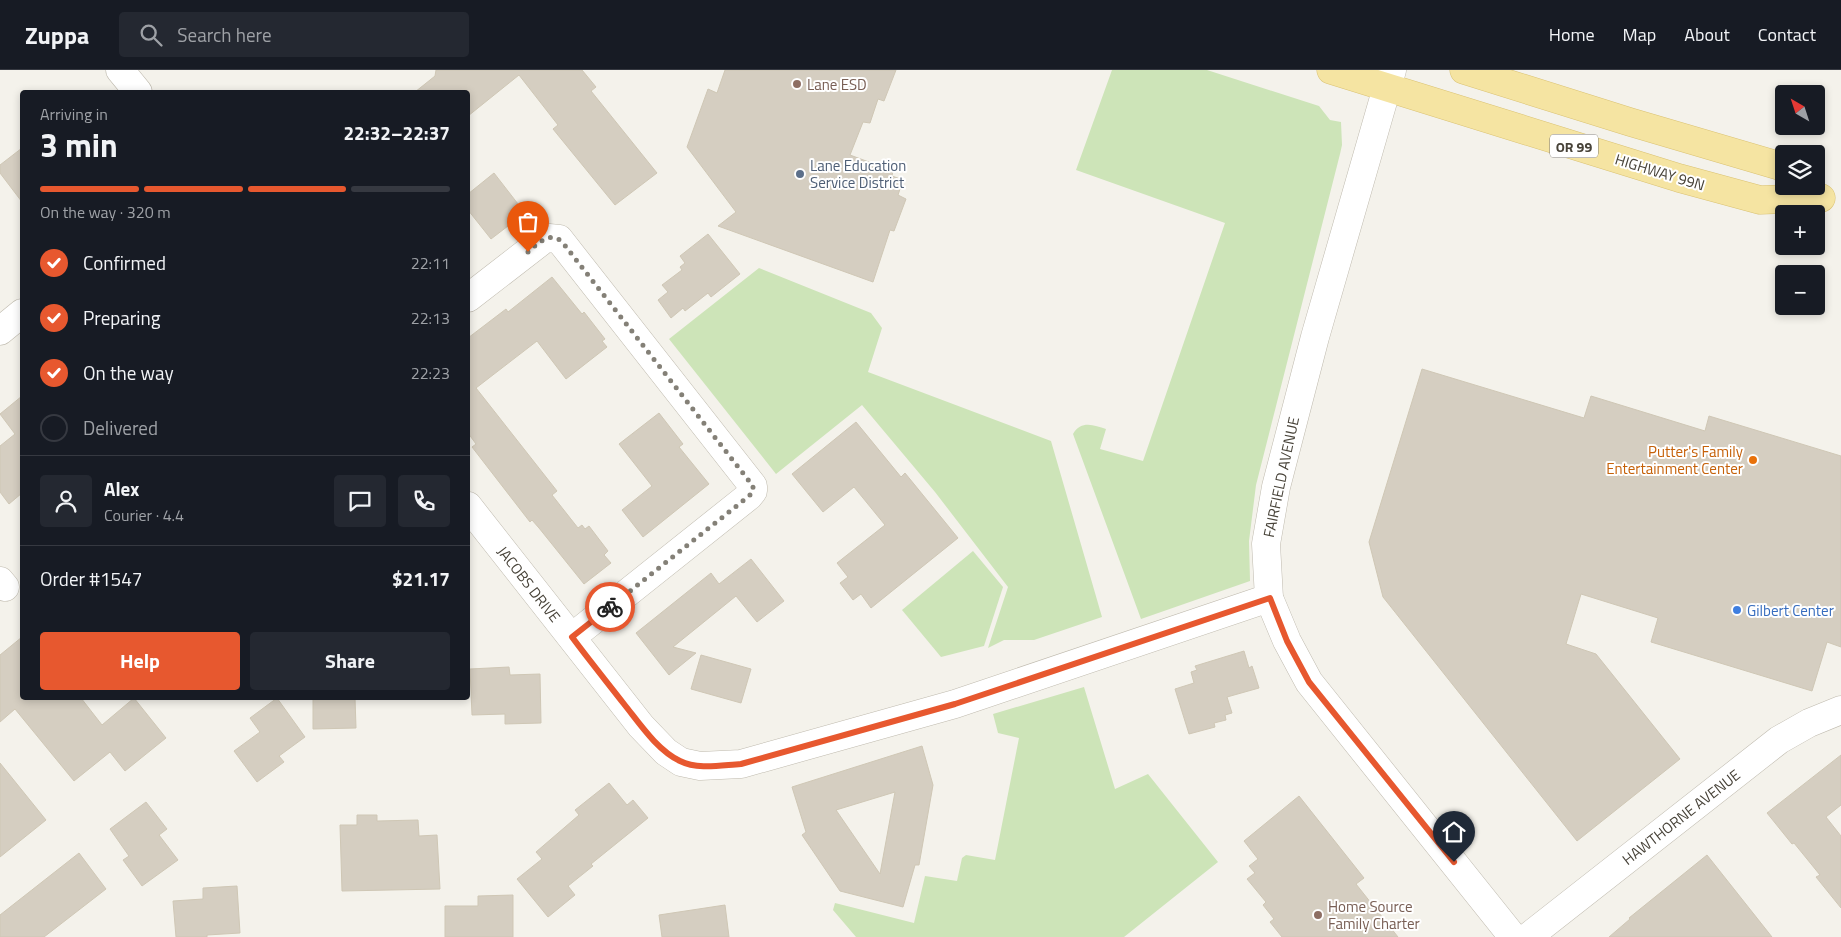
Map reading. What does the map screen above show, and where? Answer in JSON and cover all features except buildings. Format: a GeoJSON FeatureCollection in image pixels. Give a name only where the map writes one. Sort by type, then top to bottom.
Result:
{"type":"FeatureCollection","features":[{"type":"Feature","properties":{"kind":"main road","name":"HIGHWAY 99N"},"geometry":{"type":"LineString","coordinates":[[1330,70],[1390,79],[1678,178],[1760,200],[1823,196]]}},
{"type":"Feature","properties":{"kind":"main road","name":"OR 99"},"geometry":{"type":"LineString","coordinates":[[1464,70],[1775,165]]}},
{"type":"Feature","properties":{"kind":"street"},"geometry":{"type":"LineString","coordinates":[[120,70],[136,90]]}},
{"type":"Feature","properties":{"kind":"street","name":"FAIRFIELD AVENUE"},"geometry":{"type":"LineString","coordinates":[[1390,79],[1318,328],[1276,487],[1266,544],[1270,598],[1287,641],[1309,682],[1514,937]]}},
{"type":"Feature","properties":{"kind":"street"},"geometry":{"type":"LineString","coordinates":[[470,296],[543,240],[549,238],[559,239],[753,486],[753,492],[749,496],[572,637]]}},
{"type":"Feature","properties":{"kind":"street"},"geometry":{"type":"LineString","coordinates":[[0,331],[20,315]]}},
{"type":"Feature","properties":{"kind":"street","name":"JACOBS DRIVE"},"geometry":{"type":"LineString","coordinates":[[470,509],[641,726],[666,752],[681,762],[700,766],[741,764],[955,704],[1270,598]]}},
{"type":"Feature","properties":{"kind":"street","name":"HAWTHORNE AVENUE"},"geometry":{"type":"LineString","coordinates":[[1528,937],[1779,740],[1809,723],[1841,710]]}},
{"type":"Feature","properties":{"kind":"green space"},"geometry":{"type":"Polygon","coordinates":[[[1112,70],[1207,70],[1319,106],[1330,120],[1341,122],[1342,145],[1340,154],[1256,485],[1249,541],[1250,581],[1141,619],[1073,434],[1084,425],[1106,429],[1100,449],[1143,461],[1225,223],[1076,170],[1112,70]]]}},
{"type":"Feature","properties":{"kind":"green space"},"geometry":{"type":"Polygon","coordinates":[[[759,268],[871,313],[882,328],[868,372],[1051,441],[1102,617],[1034,640],[1004,640],[988,648],[1008,587],[935,492],[862,405],[776,474],[669,339],[759,268]]]}},
{"type":"Feature","properties":{"kind":"green space"},"geometry":{"type":"Polygon","coordinates":[[[973,551],[1003,587],[984,646],[941,657],[902,610],[973,551]]]}},
{"type":"Feature","properties":{"kind":"green space"},"geometry":{"type":"Polygon","coordinates":[[[1084,687],[1115,789],[1148,774],[1218,862],[1124,937],[856,937],[833,910],[835,903],[914,923],[925,876],[957,881],[962,858],[966,855],[995,860],[1019,738],[998,733],[993,714],[1084,687]]]}},
{"type":"Feature","properties":{"kind":"way so far"},"geometry":{"type":"LineString","coordinates":[[528,252],[543,240],[549,238],[559,239],[563,243],[753,486],[753,492],[749,496],[610,607]]}},
{"type":"Feature","properties":{"kind":"place","name":"Lane ESD"},"geometry":{"type":"Point","coordinates":[797,84]}},
{"type":"Feature","properties":{"kind":"place","name":"Lane Education Service District"},"geometry":{"type":"Point","coordinates":[800,174]}},
{"type":"Feature","properties":{"kind":"place","name":"Putter's Family Entertainment Center"},"geometry":{"type":"Point","coordinates":[1753,460]}},
{"type":"Feature","properties":{"kind":"place","name":"Gilbert Center"},"geometry":{"type":"Point","coordinates":[1737,610]}},
{"type":"Feature","properties":{"kind":"place","name":"Home Source Family Charter"},"geometry":{"type":"Point","coordinates":[1318,915]}},
{"type":"Feature","properties":{"kind":"route"},"geometry":{"type":"LineString","coordinates":[[610,607],[572,637],[641,726],[666,752],[681,762],[700,766],[715,766],[741,764],[955,704],[1270,598],[1287,641],[1309,682],[1454,862]]}}]}
